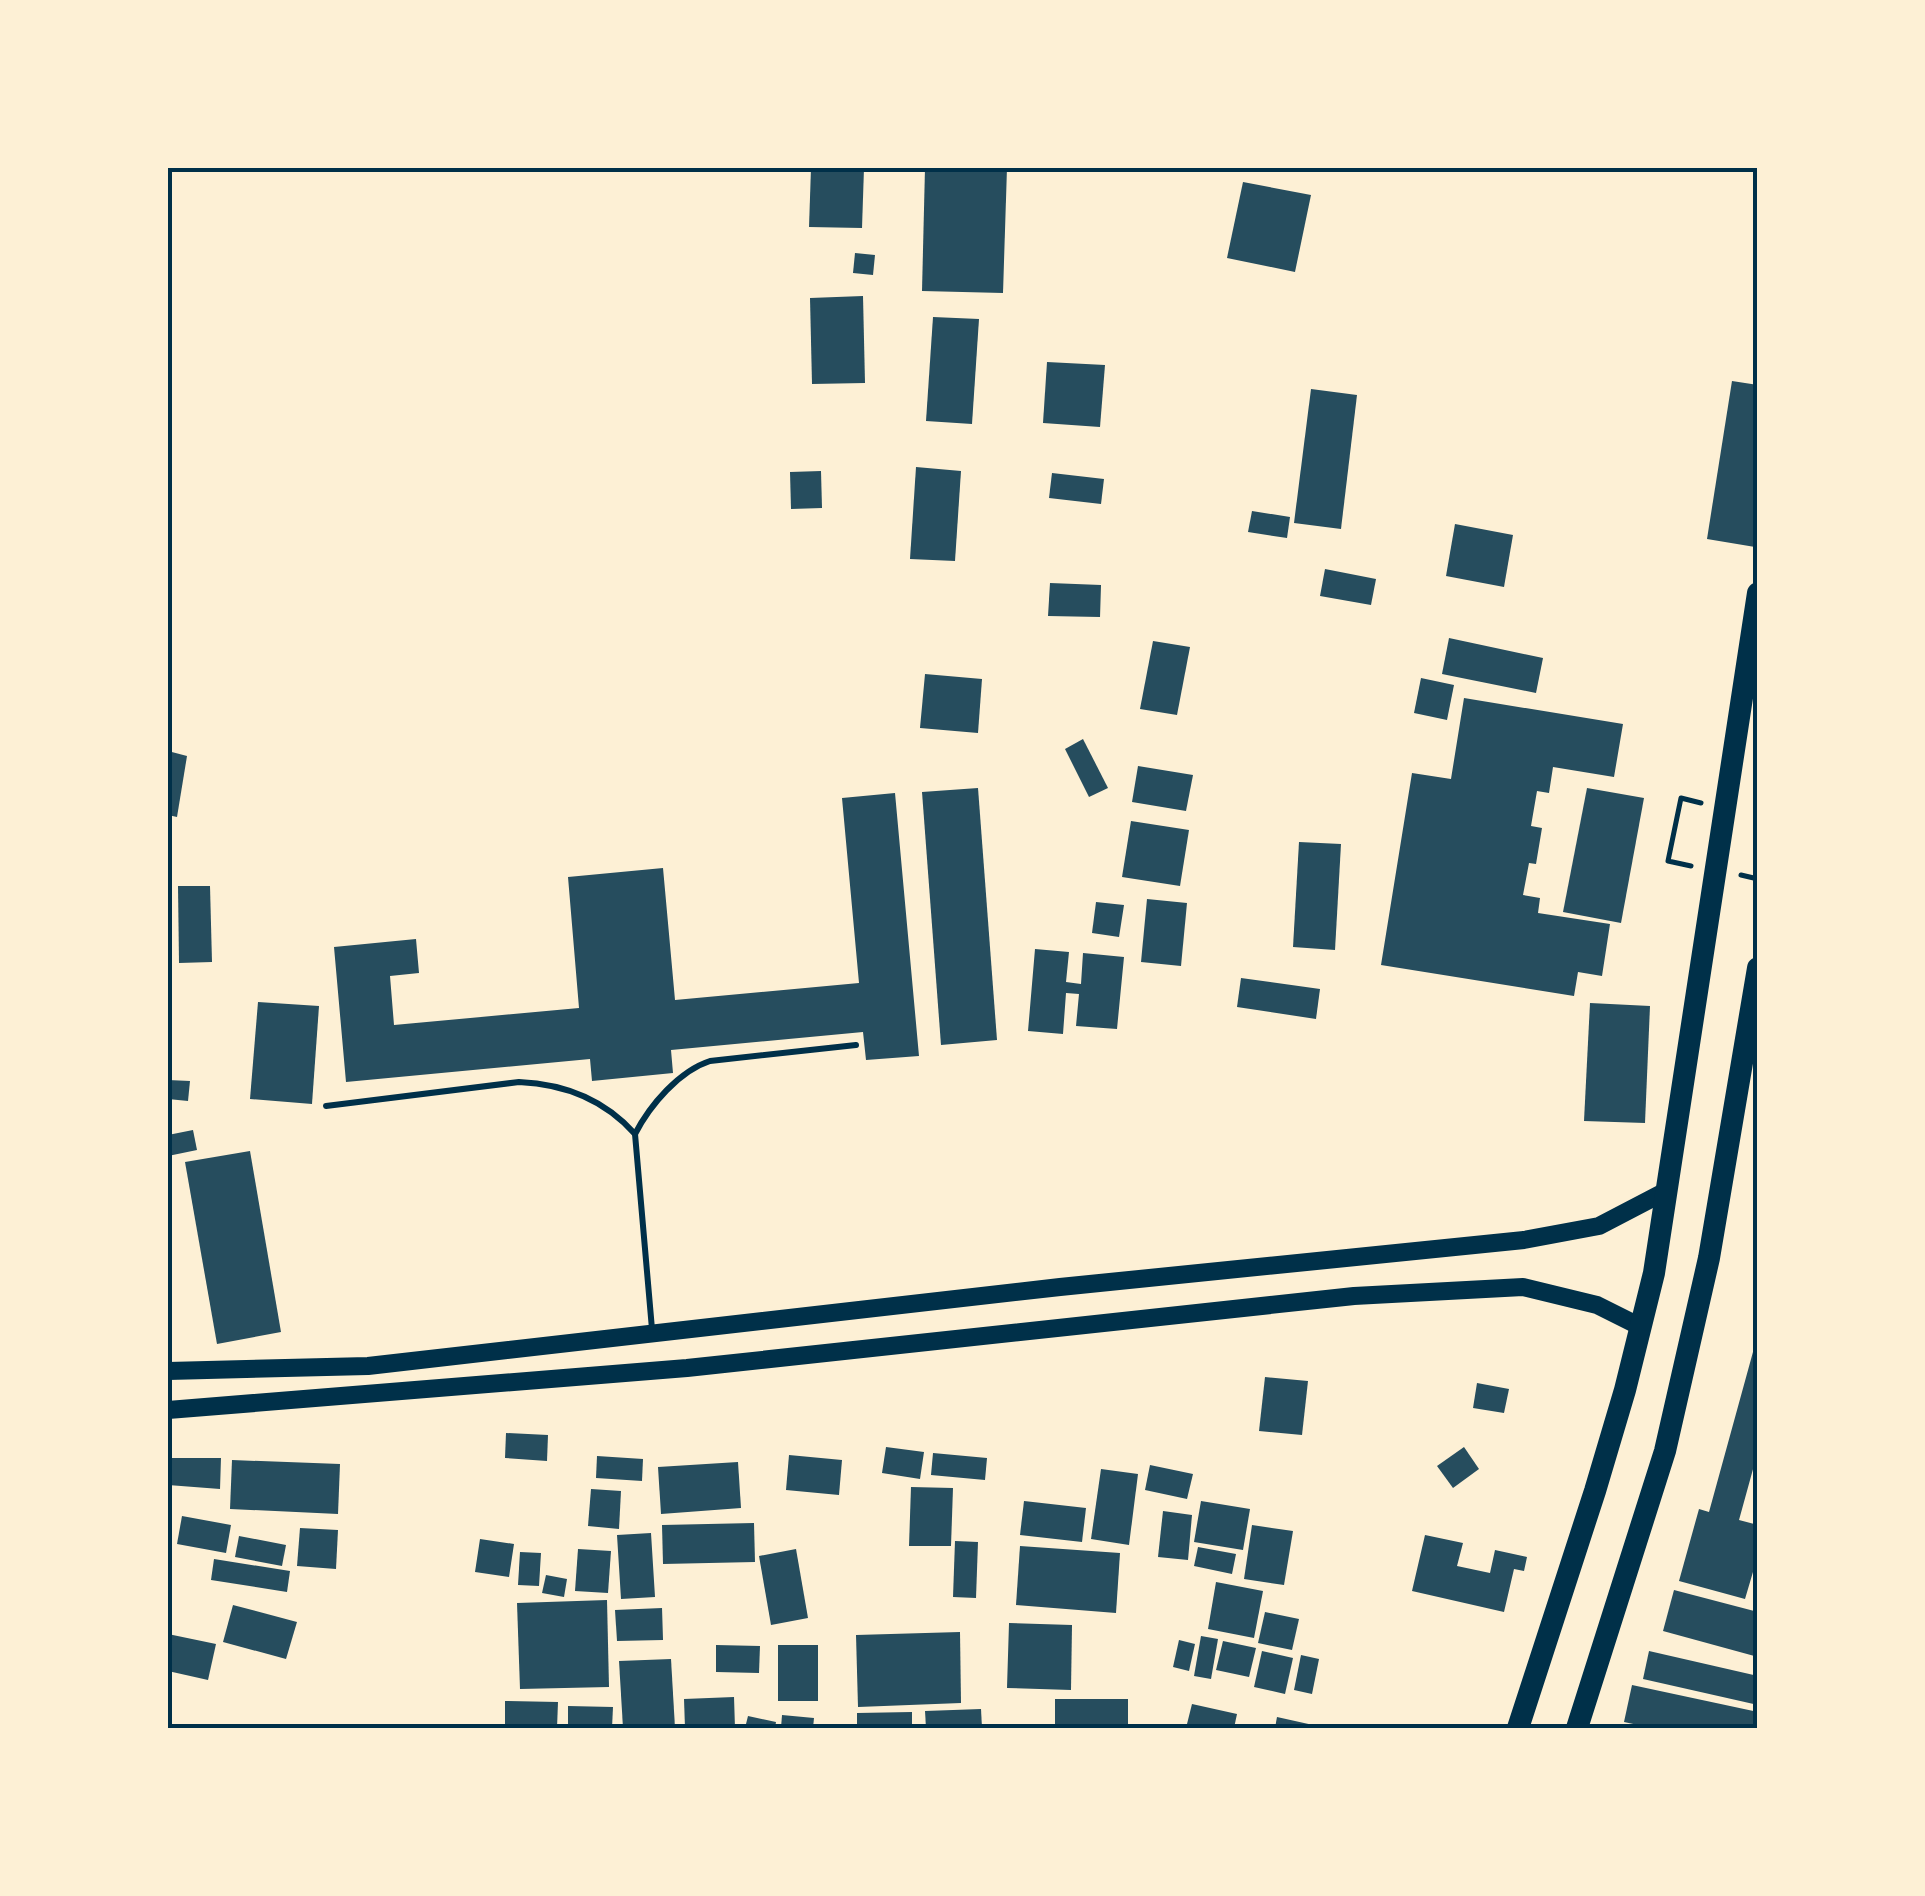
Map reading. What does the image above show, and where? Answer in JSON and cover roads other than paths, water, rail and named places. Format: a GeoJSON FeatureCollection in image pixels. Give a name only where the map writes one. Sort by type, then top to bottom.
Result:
{"type":"FeatureCollection","features":[{"type":"Feature","properties":{"kind":"highway"},"geometry":{"type":"LineString","coordinates":[[1518,1728],[1595,1491],[1640,1327],[1668,1190],[1722,807],[1758,594]]}},
{"type":"Feature","properties":{"kind":"highway"},"geometry":{"type":"LineString","coordinates":[[1577,1728],[1666,1451],[1708,1258],[1758,968]]}},
{"type":"Feature","properties":{"kind":"main road"},"geometry":{"type":"LineString","coordinates":[[168,1372],[368,1366],[1060,1287],[1524,1240],[1599,1226],[1668,1190]]}},
{"type":"Feature","properties":{"kind":"main road"},"geometry":{"type":"LineString","coordinates":[[168,1410],[687,1368],[1370,1295],[1523,1287],[1597,1304],[1640,1327]]}},
{"type":"Feature","properties":{"kind":"main road"},"geometry":{"type":"LineString","coordinates":[[368,1366],[373,1395]]}},
{"type":"Feature","properties":{"kind":"lane"},"geometry":{"type":"LineString","coordinates":[[653,1335],[635,1134],[653,1107],[695,1066],[710,1061],[856,1045]]}},
{"type":"Feature","properties":{"kind":"lane"},"geometry":{"type":"LineString","coordinates":[[326,1106],[519,1082],[550,1084],[603,1105],[635,1134]]}}]}
